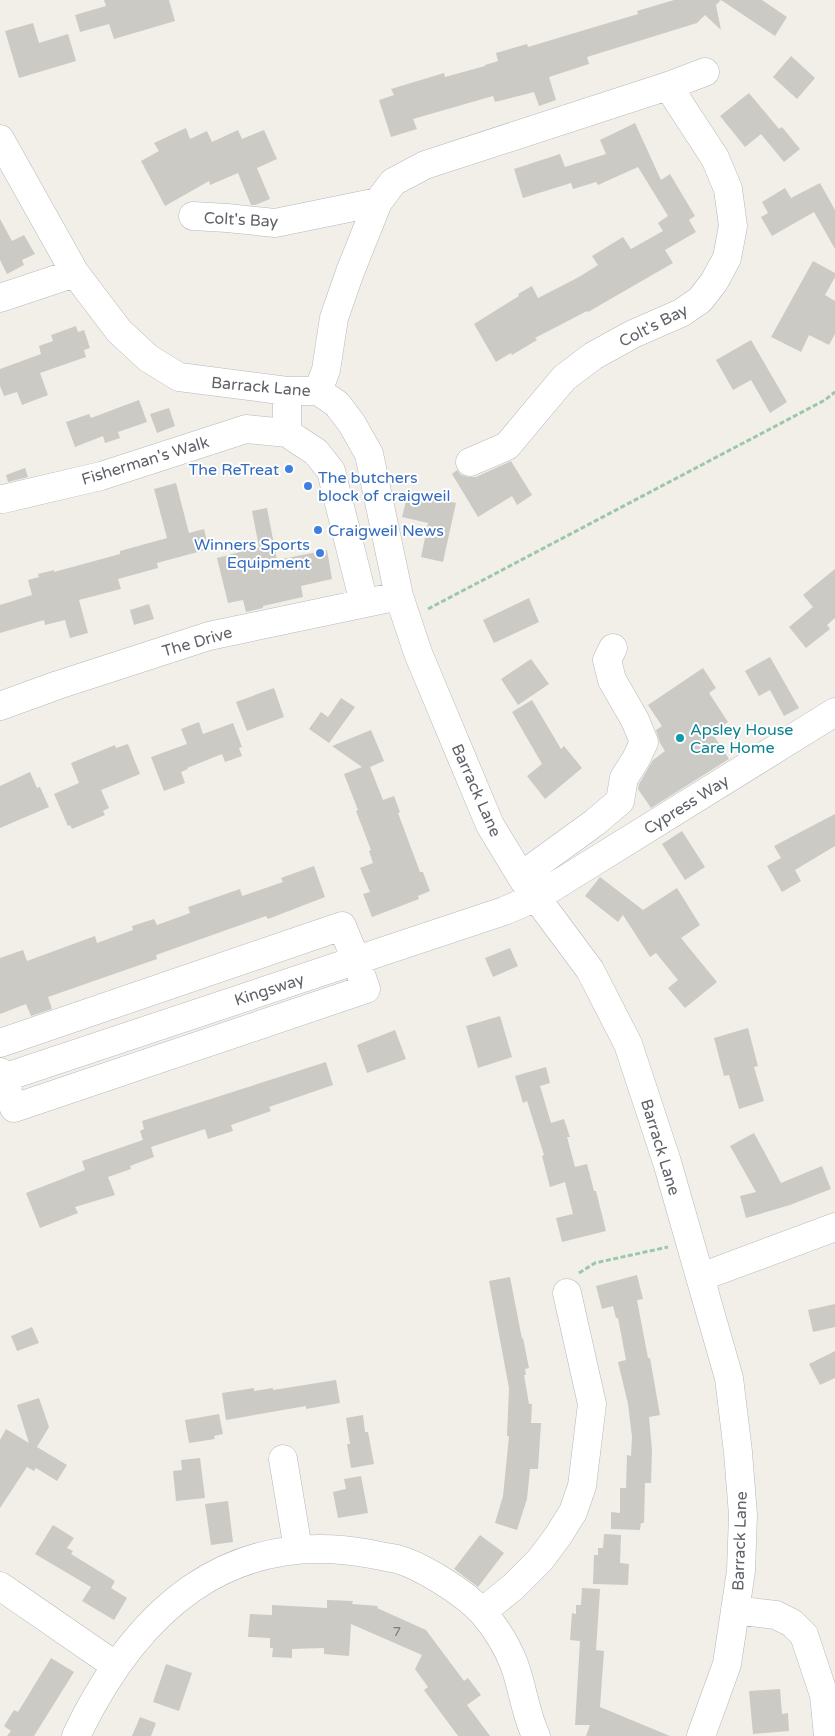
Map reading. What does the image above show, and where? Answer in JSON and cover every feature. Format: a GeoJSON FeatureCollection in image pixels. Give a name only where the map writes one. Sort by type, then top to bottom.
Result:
{"type":"FeatureCollection","features":[{"type":"Feature","properties":{"kind":"street"},"geometry":{"type":"LineString","coordinates":[[318,390],[326,370],[334,318],[350,272],[378,202],[393,182],[425,165],[668,86],[705,72]]}},
{"type":"Feature","properties":{"kind":"street","name":"Colt's Bay"},"geometry":{"type":"LineString","coordinates":[[470,462],[507,446],[564,378],[593,356],[633,334],[681,313],[700,300],[714,282],[727,258],[733,226],[728,189],[716,158],[668,86]]}},
{"type":"Feature","properties":{"kind":"street","name":"Barrack Lane"},"geometry":{"type":"LineString","coordinates":[[0,139],[75,273],[119,331],[148,358],[179,377],[287,391],[318,390],[337,404],[352,424],[369,454],[403,608],[418,653],[490,825],[529,887],[590,970],[628,1044],[667,1162],[729,1378],[738,1452],[743,1515],[741,1571],[728,1664],[701,1736]]}},
{"type":"Feature","properties":{"kind":"street","name":"Colt's Bay"},"geometry":{"type":"LineString","coordinates":[[193,216],[275,223],[378,202]]}},
{"type":"Feature","properties":{"kind":"street"},"geometry":{"type":"LineString","coordinates":[[0,298],[75,273]]}},
{"type":"Feature","properties":{"kind":"street"},"geometry":{"type":"LineString","coordinates":[[287,391],[287,433],[316,452],[331,472],[364,603]]}},
{"type":"Feature","properties":{"kind":"street","name":"Fisherman's Walk"},"geometry":{"type":"LineString","coordinates":[[3,499],[101,476],[246,429],[287,433]]}},
{"type":"Feature","properties":{"kind":"street","name":"The Drive"},"geometry":{"type":"LineString","coordinates":[[0,706],[58,684],[209,636],[364,603],[403,608]]}},
{"type":"Feature","properties":{"kind":"street"},"geometry":{"type":"LineString","coordinates":[[356,960],[504,911],[620,801],[624,778],[644,742],[635,720],[612,680],[606,660],[613,648]]}},
{"type":"Feature","properties":{"kind":"street","name":"Cypress Way"},"geometry":{"type":"LineString","coordinates":[[529,887],[835,712]]}},
{"type":"Feature","properties":{"kind":"street"},"geometry":{"type":"LineString","coordinates":[[0,1042],[342,926],[366,989],[14,1108],[1,1076]]}},
{"type":"Feature","properties":{"kind":"street"},"geometry":{"type":"LineString","coordinates":[[701,1276],[835,1227]]}},
{"type":"Feature","properties":{"kind":"street"},"geometry":{"type":"LineString","coordinates":[[482,1612],[540,1560],[573,1512],[582,1486],[592,1404],[567,1293]]}},
{"type":"Feature","properties":{"kind":"street"},"geometry":{"type":"LineString","coordinates":[[283,1459],[298,1549]]}},
{"type":"Feature","properties":{"kind":"street"},"geometry":{"type":"LineString","coordinates":[[76,1736],[116,1666],[142,1633],[170,1604],[208,1577],[251,1558],[298,1549],[349,1550],[398,1560],[433,1575],[457,1591],[482,1612],[502,1640],[514,1664],[529,1722],[536,1736]]}},
{"type":"Feature","properties":{"kind":"street"},"geometry":{"type":"LineString","coordinates":[[0,1586],[116,1666]]}},
{"type":"Feature","properties":{"kind":"street","name":"Barrack Lane"},"geometry":{"type":"LineString","coordinates":[[735,1610],[776,1615],[792,1624],[804,1635],[824,1695],[828,1736]]}},
{"type":"Feature","properties":{"kind":"path"},"geometry":{"type":"LineString","coordinates":[[403,608],[825,400],[835,392]]}},
{"type":"Feature","properties":{"kind":"path"},"geometry":{"type":"LineString","coordinates":[[567,1293],[579,1273],[595,1263],[690,1242]]}},
{"type":"Feature","properties":{"kind":"building"},"geometry":{"type":"Polygon","coordinates":[[[104,0],[169,0],[175,21],[114,39],[109,24],[80,32],[75,15],[106,6],[104,0]]]}},
{"type":"Feature","properties":{"kind":"building"},"geometry":{"type":"Polygon","coordinates":[[[674,0],[721,0],[716,5],[721,30],[705,15],[697,23],[587,57],[589,64],[549,77],[556,100],[539,106],[534,92],[495,102],[493,96],[413,119],[417,129],[391,137],[379,100],[394,95],[391,89],[444,73],[445,77],[485,66],[498,61],[496,53],[527,44],[528,47],[638,14],[637,11],[674,0]]]}},
{"type":"Feature","properties":{"kind":"building"},"geometry":{"type":"Polygon","coordinates":[[[721,0],[762,0],[787,17],[775,36],[721,0]]]}},
{"type":"Feature","properties":{"kind":"building"},"geometry":{"type":"Polygon","coordinates":[[[33,23],[39,43],[68,34],[76,61],[19,78],[5,31],[33,23]]]}},
{"type":"Feature","properties":{"kind":"building"},"geometry":{"type":"Polygon","coordinates":[[[791,56],[815,78],[797,99],[773,77],[791,56]]]}},
{"type":"Feature","properties":{"kind":"building"},"geometry":{"type":"Polygon","coordinates":[[[749,93],[779,129],[782,127],[800,149],[784,162],[761,134],[745,147],[720,116],[749,93]]]}},
{"type":"Feature","properties":{"kind":"building"},"geometry":{"type":"Polygon","coordinates":[[[635,123],[661,180],[670,174],[695,216],[689,220],[696,232],[665,250],[673,263],[588,312],[535,338],[537,340],[496,362],[474,324],[532,286],[538,298],[579,277],[598,265],[592,256],[623,237],[631,249],[663,231],[658,223],[668,216],[638,167],[598,185],[596,182],[573,189],[571,183],[523,198],[514,169],[560,154],[565,167],[606,154],[600,140],[635,123]]]}},
{"type":"Feature","properties":{"kind":"building"},"geometry":{"type":"Polygon","coordinates":[[[186,128],[190,139],[207,131],[212,142],[238,130],[242,139],[264,130],[277,159],[257,168],[270,199],[251,205],[238,173],[210,185],[209,181],[165,206],[141,161],[159,151],[154,143],[186,128]]]}},
{"type":"Feature","properties":{"kind":"building"},"geometry":{"type":"Polygon","coordinates":[[[820,183],[835,210],[835,249],[814,212],[772,236],[761,217],[768,213],[762,202],[785,188],[791,198],[820,183]]]}},
{"type":"Feature","properties":{"kind":"building"},"geometry":{"type":"Polygon","coordinates":[[[0,219],[12,241],[24,235],[35,254],[22,260],[24,265],[7,274],[0,260],[0,219]]]}},
{"type":"Feature","properties":{"kind":"building"},"geometry":{"type":"Polygon","coordinates":[[[813,261],[835,273],[835,277],[825,295],[835,301],[835,334],[829,345],[809,335],[801,352],[771,337],[813,261]]]}},
{"type":"Feature","properties":{"kind":"building"},"geometry":{"type":"Polygon","coordinates":[[[76,326],[78,332],[84,330],[90,348],[84,350],[86,357],[40,373],[48,395],[22,405],[17,392],[4,396],[0,386],[0,369],[41,354],[39,346],[53,341],[51,335],[76,326]]]}},
{"type":"Feature","properties":{"kind":"building"},"geometry":{"type":"Polygon","coordinates":[[[751,340],[787,402],[770,413],[751,380],[733,390],[716,360],[751,340]]]}},
{"type":"Feature","properties":{"kind":"building"},"geometry":{"type":"Polygon","coordinates":[[[139,400],[147,422],[118,432],[120,438],[105,443],[103,436],[75,447],[66,422],[89,414],[91,418],[139,400]]]}},
{"type":"Feature","properties":{"kind":"building"},"geometry":{"type":"Polygon","coordinates":[[[169,408],[175,426],[157,433],[150,414],[169,408]]]}},
{"type":"Feature","properties":{"kind":"building"},"geometry":{"type":"Polygon","coordinates":[[[511,461],[532,495],[517,505],[512,496],[478,517],[452,474],[457,470],[461,475],[476,477],[511,461]]]}},
{"type":"Feature","properties":{"kind":"building"},"geometry":{"type":"Polygon","coordinates":[[[25,468],[28,477],[8,482],[6,475],[25,468]]]}},
{"type":"Feature","properties":{"kind":"building"},"geometry":{"type":"Polygon","coordinates":[[[176,483],[189,533],[204,529],[209,549],[157,563],[158,568],[118,579],[121,589],[79,600],[88,633],[70,638],[65,620],[45,625],[44,620],[0,633],[0,605],[32,595],[28,580],[39,577],[38,574],[54,570],[54,572],[120,554],[120,551],[167,538],[154,489],[176,483]]]}},
{"type":"Feature","properties":{"kind":"building"},"geometry":{"type":"Polygon","coordinates":[[[408,493],[456,503],[443,562],[421,557],[428,523],[402,517],[408,493]]]}},
{"type":"Feature","properties":{"kind":"building"},"geometry":{"type":"Polygon","coordinates":[[[267,508],[277,560],[327,550],[332,579],[301,586],[303,597],[246,612],[243,600],[228,603],[217,558],[259,547],[252,511],[267,508]]]}},
{"type":"Feature","properties":{"kind":"building"},"geometry":{"type":"Polygon","coordinates":[[[835,569],[835,618],[827,625],[830,629],[806,648],[789,627],[813,607],[803,595],[835,569]]]}},
{"type":"Feature","properties":{"kind":"building"},"geometry":{"type":"Polygon","coordinates":[[[529,598],[539,622],[494,643],[483,620],[529,598]]]}},
{"type":"Feature","properties":{"kind":"building"},"geometry":{"type":"Polygon","coordinates":[[[149,604],[154,619],[134,625],[130,610],[149,604]]]}},
{"type":"Feature","properties":{"kind":"building"},"geometry":{"type":"Polygon","coordinates":[[[770,657],[799,708],[784,716],[770,690],[759,696],[745,671],[770,657]]]}},
{"type":"Feature","properties":{"kind":"building"},"geometry":{"type":"Polygon","coordinates":[[[531,659],[549,684],[518,705],[501,679],[531,659]]]}},
{"type":"Feature","properties":{"kind":"building","name":"Apsley House Care Home"},"geometry":{"type":"Polygon","coordinates":[[[703,668],[716,688],[709,693],[728,722],[712,733],[729,759],[651,808],[638,789],[639,784],[653,760],[665,751],[656,730],[662,726],[648,705],[703,668]]]}},
{"type":"Feature","properties":{"kind":"building"},"geometry":{"type":"Polygon","coordinates":[[[274,688],[284,717],[247,731],[236,702],[274,688]]]}},
{"type":"Feature","properties":{"kind":"building"},"geometry":{"type":"Polygon","coordinates":[[[341,698],[355,707],[329,743],[309,729],[321,712],[328,717],[341,698]]]}},
{"type":"Feature","properties":{"kind":"building"},"geometry":{"type":"Polygon","coordinates":[[[532,700],[561,749],[564,746],[582,768],[545,799],[527,776],[542,764],[512,712],[532,700]]]}},
{"type":"Feature","properties":{"kind":"building"},"geometry":{"type":"Polygon","coordinates":[[[199,722],[203,734],[233,723],[242,747],[239,748],[242,756],[225,762],[222,754],[187,768],[181,772],[185,783],[164,791],[151,757],[187,744],[181,729],[199,722]]]}},
{"type":"Feature","properties":{"kind":"building"},"geometry":{"type":"Polygon","coordinates":[[[371,730],[384,761],[370,767],[383,800],[394,796],[400,812],[398,813],[420,872],[423,872],[430,891],[418,896],[419,899],[372,917],[363,894],[370,892],[360,868],[373,863],[369,851],[371,850],[344,774],[362,767],[332,746],[371,730]]]}},
{"type":"Feature","properties":{"kind":"building"},"geometry":{"type":"Polygon","coordinates":[[[128,744],[140,774],[101,790],[109,808],[103,811],[105,815],[72,829],[70,825],[68,826],[54,794],[79,783],[71,763],[115,745],[116,748],[128,744]]]}},
{"type":"Feature","properties":{"kind":"building"},"geometry":{"type":"Polygon","coordinates":[[[30,772],[37,788],[40,787],[49,807],[0,828],[0,786],[30,772]]]}},
{"type":"Feature","properties":{"kind":"building"},"geometry":{"type":"Polygon","coordinates":[[[835,814],[835,846],[795,870],[801,881],[782,892],[767,866],[781,858],[774,846],[835,814]]]}},
{"type":"Feature","properties":{"kind":"building"},"geometry":{"type":"Polygon","coordinates":[[[682,831],[705,867],[685,880],[662,844],[682,831]]]}},
{"type":"Feature","properties":{"kind":"building"},"geometry":{"type":"Polygon","coordinates":[[[314,866],[325,897],[268,919],[266,916],[156,955],[157,959],[48,997],[52,1009],[31,1016],[26,1004],[0,1014],[0,958],[23,950],[27,961],[95,936],[97,943],[133,930],[132,926],[154,919],[157,925],[190,913],[188,907],[240,889],[242,896],[283,882],[281,878],[314,866]]]}},
{"type":"Feature","properties":{"kind":"building"},"geometry":{"type":"Polygon","coordinates":[[[600,877],[643,910],[677,888],[700,925],[681,938],[717,982],[685,1008],[668,988],[678,980],[656,953],[650,957],[623,915],[618,922],[585,896],[600,877]]]}},
{"type":"Feature","properties":{"kind":"building"},"geometry":{"type":"Polygon","coordinates":[[[510,948],[518,966],[493,977],[485,958],[510,948]]]}},
{"type":"Feature","properties":{"kind":"building"},"geometry":{"type":"Polygon","coordinates":[[[500,1016],[512,1057],[478,1068],[466,1026],[500,1016]]]}},
{"type":"Feature","properties":{"kind":"building"},"geometry":{"type":"Polygon","coordinates":[[[748,1028],[758,1066],[754,1067],[764,1101],[739,1109],[729,1075],[724,1076],[714,1038],[748,1028]]]}},
{"type":"Feature","properties":{"kind":"building"},"geometry":{"type":"Polygon","coordinates":[[[395,1030],[406,1059],[367,1073],[357,1045],[395,1030]]]}},
{"type":"Feature","properties":{"kind":"building"},"geometry":{"type":"Polygon","coordinates":[[[326,1062],[333,1085],[269,1107],[271,1111],[231,1125],[233,1131],[208,1139],[205,1129],[151,1147],[154,1157],[130,1166],[131,1169],[108,1177],[115,1195],[75,1207],[78,1213],[40,1228],[26,1193],[85,1170],[82,1161],[143,1140],[140,1131],[144,1129],[142,1121],[326,1062]]]}},
{"type":"Feature","properties":{"kind":"building"},"geometry":{"type":"Polygon","coordinates":[[[546,1067],[550,1083],[540,1086],[551,1123],[564,1119],[570,1137],[567,1137],[575,1167],[587,1164],[606,1231],[562,1242],[556,1218],[573,1214],[565,1182],[550,1187],[542,1156],[544,1155],[527,1101],[523,1103],[515,1076],[546,1067]]]}},
{"type":"Feature","properties":{"kind":"building"},"geometry":{"type":"Polygon","coordinates":[[[754,1133],[781,1183],[822,1166],[831,1189],[790,1205],[746,1218],[740,1196],[756,1192],[730,1146],[754,1133]]]}},
{"type":"Feature","properties":{"kind":"building"},"geometry":{"type":"Polygon","coordinates":[[[637,1275],[643,1299],[637,1300],[660,1415],[649,1417],[652,1450],[651,1483],[645,1483],[644,1523],[641,1523],[640,1530],[611,1529],[611,1512],[620,1513],[620,1488],[626,1488],[627,1455],[631,1456],[632,1437],[628,1404],[618,1362],[626,1360],[618,1318],[616,1318],[613,1306],[602,1309],[596,1286],[637,1275]]]}},
{"type":"Feature","properties":{"kind":"building"},"geometry":{"type":"Polygon","coordinates":[[[510,1277],[529,1368],[525,1369],[526,1375],[524,1375],[529,1404],[532,1404],[531,1423],[541,1423],[538,1469],[530,1469],[527,1499],[517,1530],[495,1523],[503,1496],[509,1436],[507,1436],[509,1388],[489,1281],[510,1277]]]}},
{"type":"Feature","properties":{"kind":"building"},"geometry":{"type":"Polygon","coordinates":[[[835,1304],[835,1327],[813,1332],[808,1310],[835,1304]]]}},
{"type":"Feature","properties":{"kind":"building"},"geometry":{"type":"Polygon","coordinates":[[[32,1327],[39,1343],[17,1351],[11,1336],[32,1327]]]}},
{"type":"Feature","properties":{"kind":"building"},"geometry":{"type":"Polygon","coordinates":[[[835,1351],[835,1378],[820,1385],[809,1364],[835,1351]]]}},
{"type":"Feature","properties":{"kind":"building"},"geometry":{"type":"Polygon","coordinates":[[[336,1380],[340,1403],[306,1409],[306,1406],[226,1420],[222,1393],[254,1388],[254,1391],[273,1388],[273,1390],[336,1380]]]}},
{"type":"Feature","properties":{"kind":"building"},"geometry":{"type":"Polygon","coordinates":[[[39,1398],[49,1427],[37,1447],[67,1465],[57,1481],[36,1468],[34,1471],[27,1467],[0,1508],[0,1440],[6,1429],[29,1443],[17,1405],[39,1398]]]}},
{"type":"Feature","properties":{"kind":"building"},"geometry":{"type":"Polygon","coordinates":[[[219,1414],[223,1434],[214,1436],[215,1439],[189,1443],[185,1420],[219,1414]]]}},
{"type":"Feature","properties":{"kind":"building"},"geometry":{"type":"Polygon","coordinates":[[[363,1415],[365,1432],[368,1432],[374,1464],[351,1468],[347,1444],[350,1444],[346,1418],[363,1415]]]}},
{"type":"Feature","properties":{"kind":"building"},"geometry":{"type":"Polygon","coordinates":[[[200,1458],[205,1498],[176,1501],[173,1471],[182,1470],[181,1460],[200,1458]]]}},
{"type":"Feature","properties":{"kind":"building"},"geometry":{"type":"Polygon","coordinates":[[[361,1476],[368,1513],[338,1518],[333,1492],[346,1489],[344,1479],[361,1476]]]}},
{"type":"Feature","properties":{"kind":"building"},"geometry":{"type":"Polygon","coordinates":[[[228,1501],[233,1542],[211,1545],[205,1504],[228,1501]]]}},
{"type":"Feature","properties":{"kind":"building"},"geometry":{"type":"Polygon","coordinates":[[[53,1525],[74,1538],[67,1548],[73,1551],[71,1554],[115,1581],[111,1588],[127,1598],[114,1620],[82,1601],[91,1587],[35,1554],[53,1525]]]}},
{"type":"Feature","properties":{"kind":"building"},"geometry":{"type":"Polygon","coordinates":[[[604,1534],[621,1535],[620,1563],[629,1564],[628,1585],[593,1584],[594,1555],[598,1555],[598,1548],[603,1548],[604,1534]]]}},
{"type":"Feature","properties":{"kind":"building"},"geometry":{"type":"Polygon","coordinates":[[[480,1535],[504,1553],[478,1587],[454,1569],[480,1535]]]}},
{"type":"Feature","properties":{"kind":"building"},"geometry":{"type":"Polygon","coordinates":[[[582,1588],[600,1589],[596,1650],[604,1651],[600,1707],[670,1736],[586,1736],[590,1725],[575,1725],[580,1641],[570,1640],[572,1613],[576,1614],[576,1605],[581,1605],[582,1588]]]}},
{"type":"Feature","properties":{"kind":"building"},"geometry":{"type":"Polygon","coordinates":[[[327,1600],[353,1601],[352,1604],[378,1606],[377,1608],[426,1630],[464,1681],[468,1678],[481,1695],[467,1705],[490,1736],[458,1736],[424,1690],[428,1687],[415,1669],[422,1655],[351,1624],[349,1656],[324,1654],[324,1648],[292,1649],[292,1658],[272,1657],[273,1648],[270,1648],[270,1638],[248,1637],[250,1614],[272,1615],[272,1605],[327,1608],[327,1600]]]}},
{"type":"Feature","properties":{"kind":"building"},"geometry":{"type":"Polygon","coordinates":[[[51,1658],[74,1672],[34,1736],[7,1736],[11,1731],[4,1726],[14,1710],[18,1712],[51,1658]]]}},
{"type":"Feature","properties":{"kind":"building"},"geometry":{"type":"Polygon","coordinates":[[[166,1664],[192,1673],[179,1711],[153,1702],[166,1664]]]}},
{"type":"Feature","properties":{"kind":"building"},"geometry":{"type":"Polygon","coordinates":[[[780,1689],[782,1714],[788,1713],[789,1731],[753,1734],[749,1691],[780,1689]]]}},
{"type":"Feature","properties":{"kind":"building"},"geometry":{"type":"Polygon","coordinates":[[[140,1717],[156,1723],[151,1736],[132,1736],[140,1717]]]}},
{"type":"Feature","properties":{"kind":"place","name":"The ReTreat"},"geometry":{"type":"Point","coordinates":[289,469]}},
{"type":"Feature","properties":{"kind":"place","name":"The butchers block of craigweil"},"geometry":{"type":"Point","coordinates":[308,486]}},
{"type":"Feature","properties":{"kind":"place","name":"Craigweil News"},"geometry":{"type":"Point","coordinates":[318,530]}},
{"type":"Feature","properties":{"kind":"place","name":"Winners Sports Equipment"},"geometry":{"type":"Point","coordinates":[320,553]}},
{"type":"Feature","properties":{"kind":"place","name":"Apsley House Care Home"},"geometry":{"type":"Point","coordinates":[680,738]}}]}
